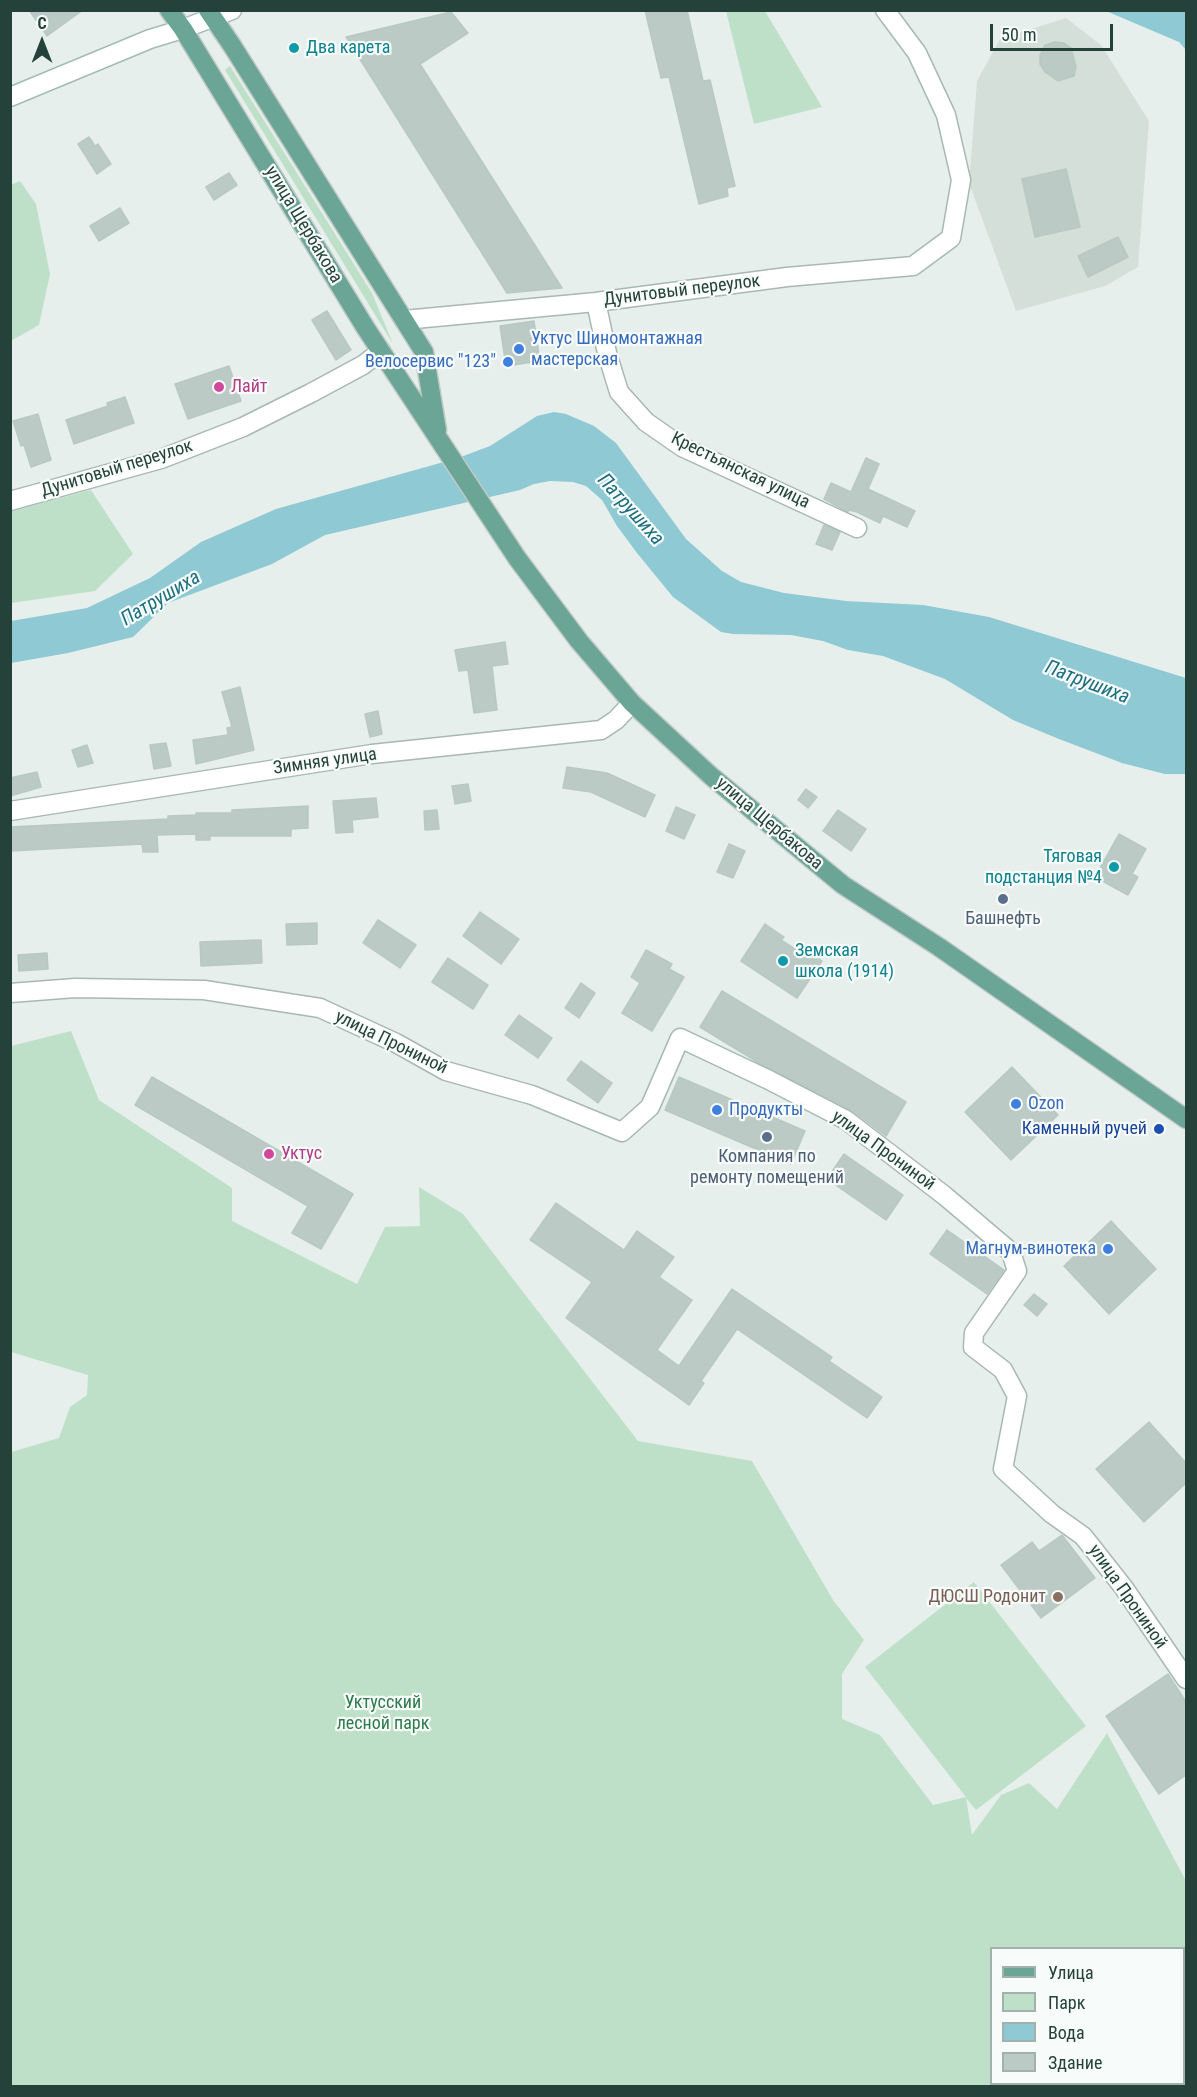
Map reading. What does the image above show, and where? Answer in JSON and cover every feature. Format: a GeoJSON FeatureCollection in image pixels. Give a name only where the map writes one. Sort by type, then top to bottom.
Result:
{"type":"FeatureCollection","features":[{"type":"Feature","properties":{"kind":"main road","name":"улица Щербакова"},"geometry":{"type":"LineString","coordinates":[[169,10],[183,29],[381,351],[517,558],[579,641],[632,703],[711,776],[843,885],[939,947],[1186,1119]]}},
{"type":"Feature","properties":{"kind":"main road","name":"улица Щербакова"},"geometry":{"type":"LineString","coordinates":[[210,14],[233,46],[424,352],[443,446]]}},
{"type":"Feature","properties":{"kind":"street"},"geometry":{"type":"LineString","coordinates":[[10,97],[150,39],[183,29],[210,14],[232,10]]}},
{"type":"Feature","properties":{"kind":"street","name":"Дунитовый переулок"},"geometry":{"type":"LineString","coordinates":[[404,320],[596,302],[787,277],[913,266],[951,238],[962,180],[946,115],[917,52],[885,10]]}},
{"type":"Feature","properties":{"kind":"street","name":"Крестьянская улица"},"geometry":{"type":"LineString","coordinates":[[596,302],[607,353],[619,392],[646,422],[682,447],[857,528]]}},
{"type":"Feature","properties":{"kind":"street","name":"Дунитовый переулок"},"geometry":{"type":"LineString","coordinates":[[10,501],[161,459],[243,427],[363,364],[381,351]]}},
{"type":"Feature","properties":{"kind":"street","name":"Зимняя улица"},"geometry":{"type":"LineString","coordinates":[[10,812],[372,754],[601,730],[616,720],[632,703]]}},
{"type":"Feature","properties":{"kind":"street","name":"улица Прониной"},"geometry":{"type":"LineString","coordinates":[[10,993],[75,988],[204,990],[320,1008],[396,1043],[446,1071],[532,1095],[622,1132],[650,1107],[680,1038],[846,1120],[945,1196],[1011,1252],[1017,1271],[974,1333],[973,1347],[1003,1370],[1017,1396],[1003,1469],[1052,1514],[1083,1536],[1124,1588],[1186,1679]]}},
{"type":"Feature","properties":{"kind":"shaded area"},"geometry":{"type":"Polygon","coordinates":[[[1066,18],[1101,45],[1149,121],[1138,267],[1105,286],[1016,311],[969,183],[977,81],[1000,39],[1066,18]]]}},
{"type":"Feature","properties":{"kind":"green space"},"geometry":{"type":"Polygon","coordinates":[[[726,11],[765,11],[822,107],[754,124],[726,11]]]}},
{"type":"Feature","properties":{"kind":"green space"},"geometry":{"type":"Polygon","coordinates":[[[230,66],[372,293],[393,344],[225,70],[230,66]]]}},
{"type":"Feature","properties":{"kind":"green space"},"geometry":{"type":"Polygon","coordinates":[[[20,181],[36,204],[50,274],[39,325],[11,341],[11,185],[20,181]]]}},
{"type":"Feature","properties":{"kind":"green space"},"geometry":{"type":"Polygon","coordinates":[[[91,490],[133,554],[95,591],[11,603],[11,511],[91,490]]]}},
{"type":"Feature","properties":{"kind":"green space","name":"Уктусский лесной парк"},"geometry":{"type":"Polygon","coordinates":[[[71,1031],[99,1100],[232,1188],[232,1221],[357,1284],[385,1227],[420,1226],[419,1187],[463,1214],[638,1441],[752,1461],[833,1600],[864,1640],[842,1674],[842,1719],[880,1735],[933,1805],[966,1797],[865,1667],[974,1582],[1086,1726],[976,1810],[966,1798],[972,1835],[1001,1795],[1029,1783],[1057,1809],[1107,1733],[1186,1881],[1186,2086],[11,2086],[11,1452],[59,1438],[70,1407],[87,1395],[88,1375],[11,1352],[11,1046],[71,1031]]]}},
{"type":"Feature","properties":{"kind":"water"},"geometry":{"type":"Polygon","coordinates":[[[1106,11],[1186,11],[1186,50],[1179,42],[1106,11]]]}},
{"type":"Feature","properties":{"kind":"water","name":"Патрушиха"},"geometry":{"type":"Polygon","coordinates":[[[554,412],[566,414],[594,426],[616,443],[686,539],[722,571],[741,582],[784,593],[846,601],[923,605],[989,617],[1186,678],[1186,774],[1165,774],[1122,763],[1059,739],[1013,720],[945,679],[883,656],[848,650],[823,641],[791,635],[721,632],[673,597],[617,526],[602,500],[586,486],[573,482],[550,481],[534,484],[520,490],[325,535],[272,564],[168,603],[133,637],[68,653],[11,663],[11,621],[87,608],[150,578],[201,542],[276,509],[458,458],[490,446],[537,416],[554,412]]]}},
{"type":"Feature","properties":{"kind":"building"},"geometry":{"type":"Polygon","coordinates":[[[29,10],[83,10],[47,36],[29,10]]]}},
{"type":"Feature","properties":{"kind":"building"},"geometry":{"type":"Polygon","coordinates":[[[645,10],[687,10],[703,81],[710,80],[735,186],[727,188],[728,196],[699,204],[669,77],[661,78],[645,10]]]}},
{"type":"Feature","properties":{"kind":"building"},"geometry":{"type":"Polygon","coordinates":[[[451,12],[468,33],[420,64],[562,288],[507,293],[346,37],[451,12]]]}},
{"type":"Feature","properties":{"kind":"building"},"geometry":{"type":"Polygon","coordinates":[[[1055,42],[1064,43],[1071,48],[1076,67],[1074,76],[1058,81],[1045,72],[1040,64],[1040,55],[1045,45],[1055,42]]]}},
{"type":"Feature","properties":{"kind":"building"},"geometry":{"type":"Polygon","coordinates":[[[89,137],[95,146],[98,144],[111,164],[97,174],[78,144],[89,137]]]}},
{"type":"Feature","properties":{"kind":"building"},"geometry":{"type":"Polygon","coordinates":[[[1066,169],[1080,227],[1035,237],[1022,179],[1066,169]]]}},
{"type":"Feature","properties":{"kind":"building"},"geometry":{"type":"Polygon","coordinates":[[[229,173],[237,185],[214,200],[206,187],[229,173]]]}},
{"type":"Feature","properties":{"kind":"building"},"geometry":{"type":"Polygon","coordinates":[[[120,208],[129,223],[99,241],[90,226],[120,208]]]}},
{"type":"Feature","properties":{"kind":"building"},"geometry":{"type":"Polygon","coordinates":[[[1118,237],[1128,257],[1088,277],[1078,256],[1118,237]]]}},
{"type":"Feature","properties":{"kind":"building"},"geometry":{"type":"Polygon","coordinates":[[[327,311],[351,350],[336,360],[312,320],[327,311]]]}},
{"type":"Feature","properties":{"kind":"building"},"geometry":{"type":"Polygon","coordinates":[[[534,321],[540,361],[506,366],[500,326],[534,321]]]}},
{"type":"Feature","properties":{"kind":"building"},"geometry":{"type":"Polygon","coordinates":[[[229,366],[241,401],[188,419],[175,384],[229,366]]]}},
{"type":"Feature","properties":{"kind":"building"},"geometry":{"type":"Polygon","coordinates":[[[125,397],[134,423],[74,444],[66,420],[108,406],[107,403],[125,397]]]}},
{"type":"Feature","properties":{"kind":"building"},"geometry":{"type":"Polygon","coordinates":[[[38,414],[51,460],[31,467],[13,421],[38,414]]]}},
{"type":"Feature","properties":{"kind":"building"},"geometry":{"type":"Polygon","coordinates":[[[866,458],[879,464],[868,489],[915,511],[907,527],[883,516],[880,523],[857,512],[849,510],[848,512],[824,499],[831,483],[851,492],[866,458]]]}},
{"type":"Feature","properties":{"kind":"building"},"geometry":{"type":"Polygon","coordinates":[[[824,525],[840,532],[832,550],[816,544],[824,525]]]}},
{"type":"Feature","properties":{"kind":"building"},"geometry":{"type":"Polygon","coordinates":[[[505,642],[508,664],[492,666],[497,710],[474,713],[468,670],[459,671],[455,650],[505,642]]]}},
{"type":"Feature","properties":{"kind":"building"},"geometry":{"type":"Polygon","coordinates":[[[240,687],[254,750],[196,764],[193,740],[228,735],[227,728],[232,727],[222,692],[240,687]]]}},
{"type":"Feature","properties":{"kind":"building"},"geometry":{"type":"Polygon","coordinates":[[[378,711],[382,734],[370,737],[365,714],[378,711]]]}},
{"type":"Feature","properties":{"kind":"building"},"geometry":{"type":"Polygon","coordinates":[[[166,743],[171,766],[154,769],[150,745],[166,743]]]}},
{"type":"Feature","properties":{"kind":"building"},"geometry":{"type":"Polygon","coordinates":[[[87,745],[93,763],[78,767],[72,750],[87,745]]]}},
{"type":"Feature","properties":{"kind":"building"},"geometry":{"type":"Polygon","coordinates":[[[567,767],[607,773],[655,795],[645,817],[591,792],[563,788],[567,767]]]}},
{"type":"Feature","properties":{"kind":"building"},"geometry":{"type":"Polygon","coordinates":[[[37,772],[41,787],[10,796],[10,778],[37,772]]]}},
{"type":"Feature","properties":{"kind":"building"},"geometry":{"type":"Polygon","coordinates":[[[468,784],[471,801],[455,804],[452,786],[468,784]]]}},
{"type":"Feature","properties":{"kind":"building"},"geometry":{"type":"Polygon","coordinates":[[[806,789],[817,797],[808,808],[798,800],[806,789]]]}},
{"type":"Feature","properties":{"kind":"building"},"geometry":{"type":"Polygon","coordinates":[[[376,798],[378,817],[352,820],[353,832],[336,833],[333,801],[376,798]]]}},
{"type":"Feature","properties":{"kind":"building"},"geometry":{"type":"Polygon","coordinates":[[[308,806],[308,828],[291,829],[291,836],[210,836],[210,840],[196,840],[196,834],[157,835],[158,852],[143,852],[142,844],[10,851],[10,827],[168,819],[168,816],[196,815],[196,813],[232,813],[232,810],[308,806]]]}},
{"type":"Feature","properties":{"kind":"building"},"geometry":{"type":"Polygon","coordinates":[[[676,807],[695,815],[684,839],[666,831],[676,807]]]}},
{"type":"Feature","properties":{"kind":"building"},"geometry":{"type":"Polygon","coordinates":[[[437,810],[439,829],[425,830],[424,811],[437,810]]]}},
{"type":"Feature","properties":{"kind":"building"},"geometry":{"type":"Polygon","coordinates":[[[838,810],[866,829],[851,851],[823,831],[838,810]]]}},
{"type":"Feature","properties":{"kind":"building","name":"Тяговая подстанция №4"},"geometry":{"type":"Polygon","coordinates":[[[1119,834],[1146,849],[1132,874],[1138,877],[1128,895],[1095,877],[1119,834]]]}},
{"type":"Feature","properties":{"kind":"building"},"geometry":{"type":"Polygon","coordinates":[[[729,844],[745,851],[733,878],[717,872],[729,844]]]}},
{"type":"Feature","properties":{"kind":"building"},"geometry":{"type":"Polygon","coordinates":[[[480,912],[519,939],[501,964],[463,936],[480,912]]]}},
{"type":"Feature","properties":{"kind":"building"},"geometry":{"type":"Polygon","coordinates":[[[378,920],[416,945],[400,968],[363,943],[378,920]]]}},
{"type":"Feature","properties":{"kind":"building"},"geometry":{"type":"Polygon","coordinates":[[[317,923],[317,944],[287,945],[286,924],[317,923]]]}},
{"type":"Feature","properties":{"kind":"building"},"geometry":{"type":"Polygon","coordinates":[[[765,924],[784,937],[781,940],[806,956],[809,952],[822,961],[797,998],[741,961],[765,924]]]}},
{"type":"Feature","properties":{"kind":"building"},"geometry":{"type":"Polygon","coordinates":[[[261,940],[262,963],[201,966],[200,942],[261,940]]]}},
{"type":"Feature","properties":{"kind":"building"},"geometry":{"type":"Polygon","coordinates":[[[646,950],[672,964],[669,969],[684,977],[652,1031],[622,1013],[640,983],[631,977],[646,950]]]}},
{"type":"Feature","properties":{"kind":"building"},"geometry":{"type":"Polygon","coordinates":[[[47,953],[48,969],[19,971],[18,955],[47,953]]]}},
{"type":"Feature","properties":{"kind":"building"},"geometry":{"type":"Polygon","coordinates":[[[448,958],[488,985],[473,1009],[432,982],[448,958]]]}},
{"type":"Feature","properties":{"kind":"building"},"geometry":{"type":"Polygon","coordinates":[[[581,983],[595,993],[579,1018],[565,1008],[581,983]]]}},
{"type":"Feature","properties":{"kind":"building"},"geometry":{"type":"Polygon","coordinates":[[[722,991],[906,1102],[886,1136],[851,1110],[759,1063],[700,1027],[722,991]]]}},
{"type":"Feature","properties":{"kind":"building"},"geometry":{"type":"Polygon","coordinates":[[[519,1015],[552,1038],[538,1058],[505,1035],[519,1015]]]}},
{"type":"Feature","properties":{"kind":"building"},"geometry":{"type":"Polygon","coordinates":[[[581,1061],[612,1083],[598,1103],[567,1080],[581,1061]]]}},
{"type":"Feature","properties":{"kind":"building"},"geometry":{"type":"Polygon","coordinates":[[[1012,1067],[1058,1115],[1011,1160],[965,1112],[1012,1067]]]}},
{"type":"Feature","properties":{"kind":"building"},"geometry":{"type":"Polygon","coordinates":[[[152,1077],[353,1194],[321,1249],[292,1233],[308,1206],[135,1105],[152,1077]]]}},
{"type":"Feature","properties":{"kind":"building"},"geometry":{"type":"Polygon","coordinates":[[[679,1077],[805,1131],[791,1164],[665,1110],[679,1077]]]}},
{"type":"Feature","properties":{"kind":"building"},"geometry":{"type":"Polygon","coordinates":[[[844,1154],[903,1195],[886,1220],[827,1179],[844,1154]]]}},
{"type":"Feature","properties":{"kind":"building"},"geometry":{"type":"Polygon","coordinates":[[[556,1203],[624,1250],[637,1231],[674,1257],[659,1277],[692,1300],[657,1350],[679,1366],[732,1289],[832,1357],[829,1361],[882,1397],[867,1418],[737,1329],[701,1381],[704,1383],[689,1405],[566,1318],[592,1282],[530,1240],[556,1203]]]}},
{"type":"Feature","properties":{"kind":"building"},"geometry":{"type":"Polygon","coordinates":[[[1111,1221],[1156,1269],[1109,1314],[1064,1266],[1111,1221]]]}},
{"type":"Feature","properties":{"kind":"building"},"geometry":{"type":"Polygon","coordinates":[[[947,1230],[1004,1270],[987,1294],[930,1254],[947,1230]]]}},
{"type":"Feature","properties":{"kind":"building"},"geometry":{"type":"Polygon","coordinates":[[[1034,1294],[1047,1304],[1037,1316],[1024,1305],[1034,1294]]]}},
{"type":"Feature","properties":{"kind":"building"},"geometry":{"type":"Polygon","coordinates":[[[1149,1422],[1186,1463],[1186,1483],[1144,1522],[1096,1469],[1149,1422]]]}},
{"type":"Feature","properties":{"kind":"building"},"geometry":{"type":"Polygon","coordinates":[[[1062,1535],[1095,1578],[1041,1618],[1001,1565],[1032,1542],[1039,1551],[1062,1535]]]}},
{"type":"Feature","properties":{"kind":"building"},"geometry":{"type":"Polygon","coordinates":[[[1168,1674],[1186,1702],[1186,1775],[1159,1794],[1106,1716],[1168,1674]]]}},
{"type":"Feature","properties":{"kind":"place","name":"Два карета"},"geometry":{"type":"Point","coordinates":[294,48]}},
{"type":"Feature","properties":{"kind":"place","name":"Уктус Шиномонтажная мастерская"},"geometry":{"type":"Point","coordinates":[519,349]}},
{"type":"Feature","properties":{"kind":"place","name":"Велосервис \"123\""},"geometry":{"type":"Point","coordinates":[508,362]}},
{"type":"Feature","properties":{"kind":"place","name":"Лайт"},"geometry":{"type":"Point","coordinates":[219,387]}},
{"type":"Feature","properties":{"kind":"place","name":"Тяговая подстанция №4"},"geometry":{"type":"Point","coordinates":[1114,867]}},
{"type":"Feature","properties":{"kind":"place","name":"Башнефть"},"geometry":{"type":"Point","coordinates":[1003,899]}},
{"type":"Feature","properties":{"kind":"place","name":"Земская школа (1914)"},"geometry":{"type":"Point","coordinates":[783,961]}},
{"type":"Feature","properties":{"kind":"place","name":"Ozon"},"geometry":{"type":"Point","coordinates":[1016,1104]}},
{"type":"Feature","properties":{"kind":"place","name":"Продукты"},"geometry":{"type":"Point","coordinates":[717,1110]}},
{"type":"Feature","properties":{"kind":"place","name":"Каменный ручей"},"geometry":{"type":"Point","coordinates":[1159,1129]}},
{"type":"Feature","properties":{"kind":"place","name":"Компания по ремонту помещений"},"geometry":{"type":"Point","coordinates":[767,1137]}},
{"type":"Feature","properties":{"kind":"place","name":"Уктус"},"geometry":{"type":"Point","coordinates":[269,1154]}},
{"type":"Feature","properties":{"kind":"place","name":"Магнум-винотека"},"geometry":{"type":"Point","coordinates":[1108,1249]}},
{"type":"Feature","properties":{"kind":"place","name":"ДЮСШ Родонит"},"geometry":{"type":"Point","coordinates":[1058,1597]}}]}
